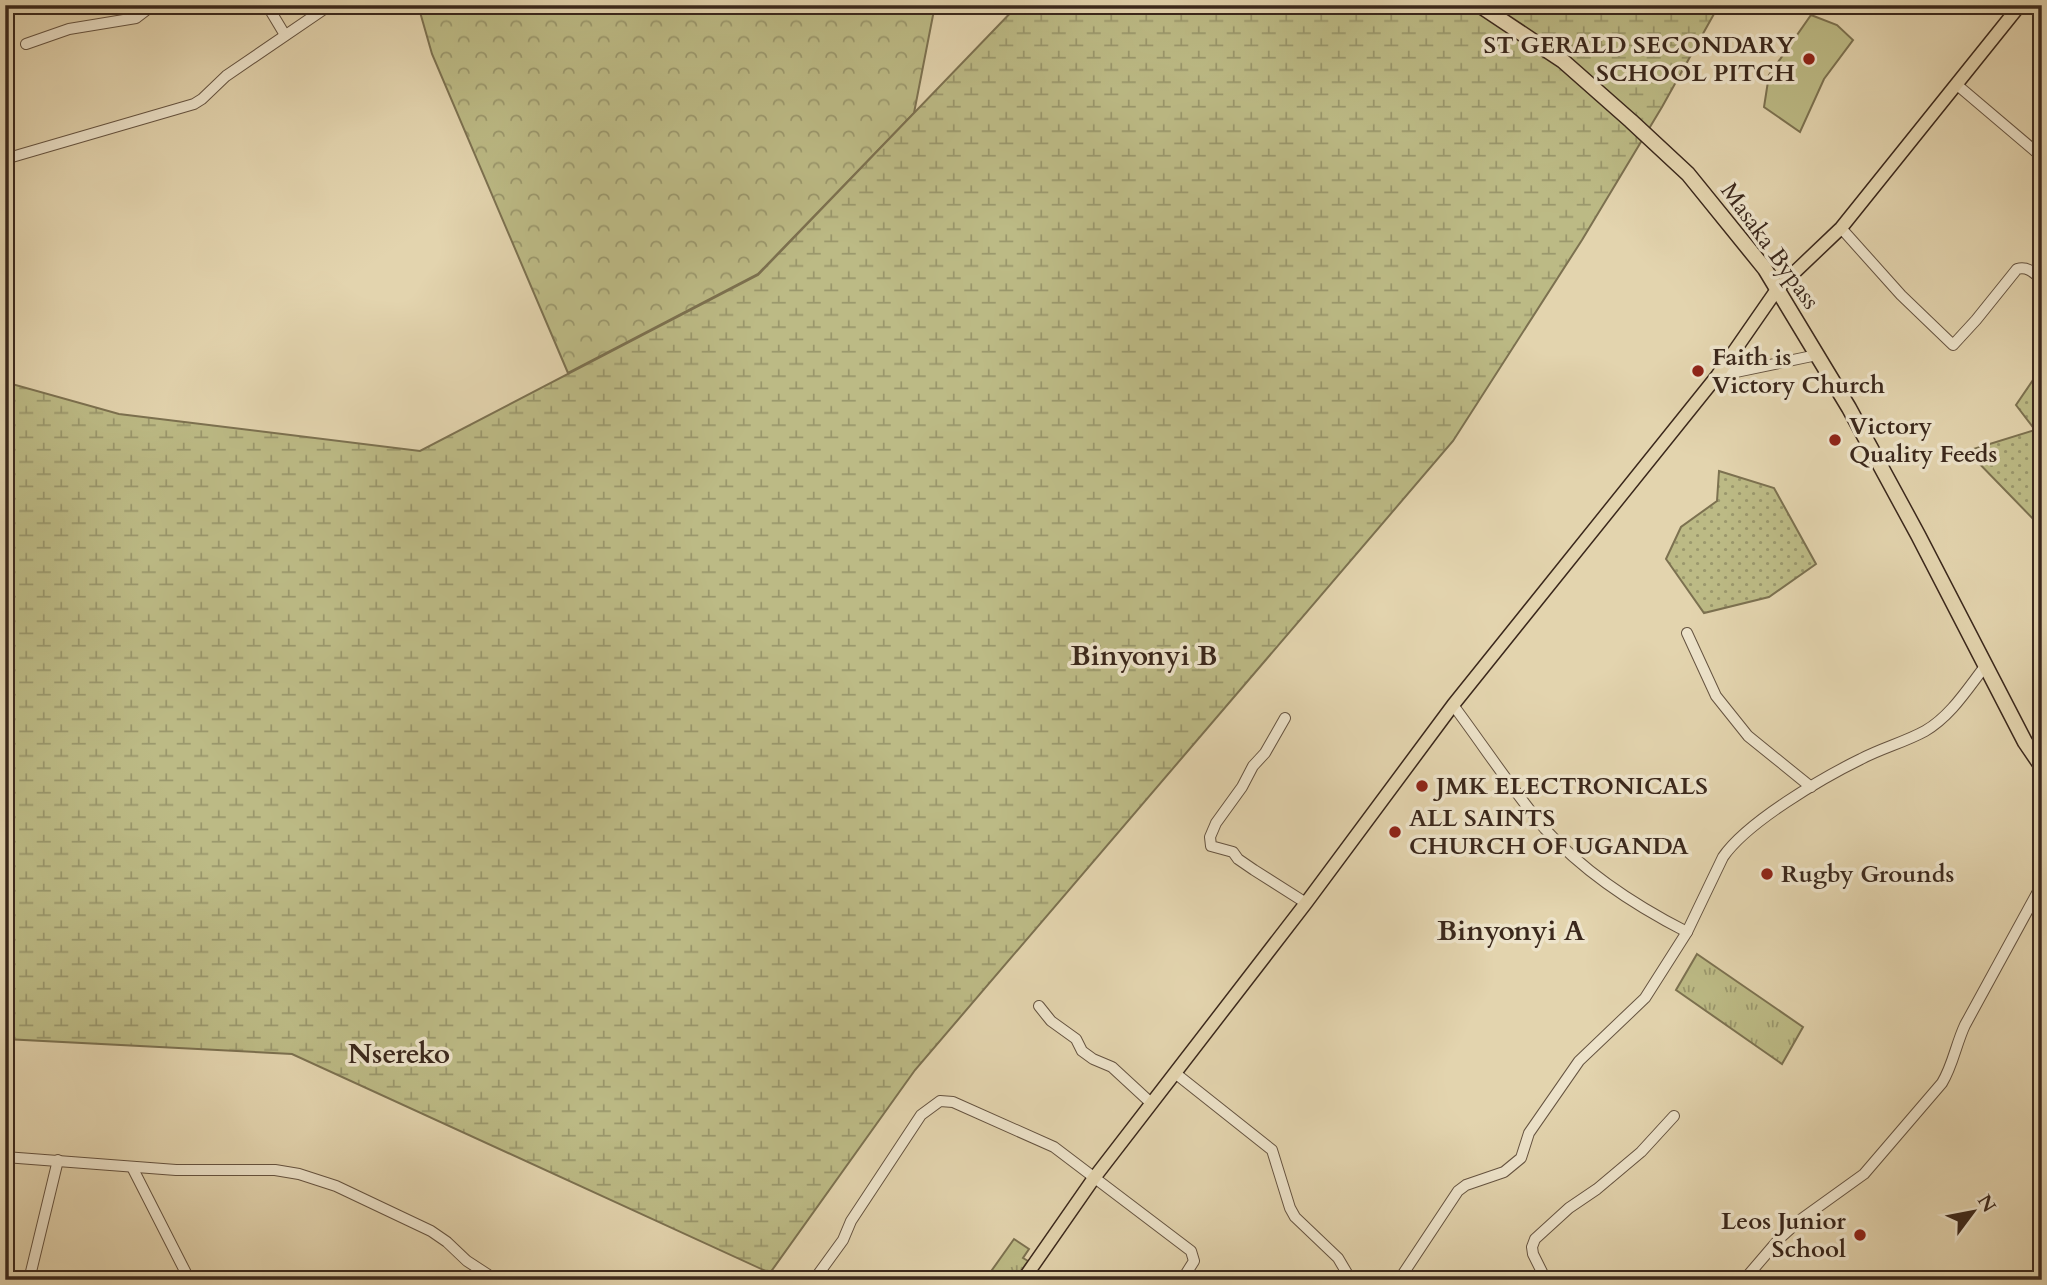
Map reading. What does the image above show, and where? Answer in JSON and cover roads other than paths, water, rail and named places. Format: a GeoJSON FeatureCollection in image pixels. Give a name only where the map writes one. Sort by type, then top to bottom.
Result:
{"type":"FeatureCollection","features":[{"type":"Feature","properties":{"kind":"highway","name":"Masaka Bypass"},"geometry":{"type":"LineString","coordinates":[[1479,5],[1563,61],[1688,174],[1778,288],[1919,534],[2025,742],[2042,767]]}},
{"type":"Feature","properties":{"kind":"main road"},"geometry":{"type":"LineString","coordinates":[[1023,1280],[1094,1178],[1306,903],[1453,705],[1717,376],[1778,288],[1841,228],[2020,5]]}},
{"type":"Feature","properties":{"kind":"street"},"geometry":{"type":"LineString","coordinates":[[26,44],[69,29],[136,18],[153,5]]}},
{"type":"Feature","properties":{"kind":"street"},"geometry":{"type":"LineString","coordinates":[[267,5],[285,35]]}},
{"type":"Feature","properties":{"kind":"street"},"geometry":{"type":"LineString","coordinates":[[5,159],[194,104],[226,76],[330,5]]}},
{"type":"Feature","properties":{"kind":"street"},"geometry":{"type":"LineString","coordinates":[[1956,84],[2042,157]]}},
{"type":"Feature","properties":{"kind":"street"},"geometry":{"type":"LineString","coordinates":[[1841,228],[1901,295],[1953,345],[2017,269],[2023,267],[2030,270],[2042,281]]}},
{"type":"Feature","properties":{"kind":"street"},"geometry":{"type":"LineString","coordinates":[[1717,376],[1817,355]]}},
{"type":"Feature","properties":{"kind":"street"},"geometry":{"type":"LineString","coordinates":[[1687,633],[1716,696],[1748,736],[1811,787]]}},
{"type":"Feature","properties":{"kind":"street"},"geometry":{"type":"LineString","coordinates":[[1399,1280],[1458,1191],[1466,1185],[1504,1172],[1521,1158],[1529,1133],[1579,1061],[1645,998],[1686,932],[1723,857],[1741,835],[1811,787],[1862,758],[1925,731],[1952,708],[1986,665]]}},
{"type":"Feature","properties":{"kind":"street"},"geometry":{"type":"LineString","coordinates":[[1453,705],[1545,829],[1564,848],[1588,870],[1642,909],[1686,932]]}},
{"type":"Feature","properties":{"kind":"street"},"geometry":{"type":"LineString","coordinates":[[1285,718],[1265,753],[1253,766],[1242,787],[1220,817],[1210,837],[1211,846],[1233,852],[1246,864],[1306,903]]}},
{"type":"Feature","properties":{"kind":"street"},"geometry":{"type":"LineString","coordinates":[[1744,1280],[1780,1238],[1800,1220],[1864,1174],[1942,1083],[1965,1025],[2042,884]]}},
{"type":"Feature","properties":{"kind":"street"},"geometry":{"type":"LineString","coordinates":[[1039,1006],[1051,1021],[1076,1039],[1082,1051],[1112,1067],[1151,1103]]}},
{"type":"Feature","properties":{"kind":"street"},"geometry":{"type":"LineString","coordinates":[[1175,1073],[1272,1150],[1290,1208],[1338,1258],[1351,1280]]}},
{"type":"Feature","properties":{"kind":"street"},"geometry":{"type":"LineString","coordinates":[[814,1280],[843,1240],[858,1209],[921,1115],[940,1101],[953,1102],[1044,1140],[1191,1251],[1194,1261],[1182,1280]]}},
{"type":"Feature","properties":{"kind":"street"},"geometry":{"type":"LineString","coordinates":[[1546,1280],[1532,1254],[1535,1240],[1569,1208],[1597,1189],[1641,1152],[1674,1116]]}},
{"type":"Feature","properties":{"kind":"street"},"geometry":{"type":"LineString","coordinates":[[5,1157],[176,1170],[275,1170],[311,1178],[362,1197],[431,1231],[479,1269],[503,1280]]}},
{"type":"Feature","properties":{"kind":"street"},"geometry":{"type":"LineString","coordinates":[[29,1280],[58,1160]]}},
{"type":"Feature","properties":{"kind":"street"},"geometry":{"type":"LineString","coordinates":[[132,1167],[187,1275]]}},
{"type":"Feature","properties":{"kind":"street"},"geometry":{"type":"LineString","coordinates":[[2030,1280],[2042,1275]]}},
{"type":"Feature","properties":{"kind":"place","name":"ST GERALD SECONDARY SCHOOL PITCH"},"geometry":{"type":"Point","coordinates":[1809,59]}},
{"type":"Feature","properties":{"kind":"place","name":"Faith is Victory Church"},"geometry":{"type":"Point","coordinates":[1698,371]}},
{"type":"Feature","properties":{"kind":"place","name":"Victory Quality Feeds"},"geometry":{"type":"Point","coordinates":[1835,440]}},
{"type":"Feature","properties":{"kind":"place","name":"JMK ELECTRONICALS"},"geometry":{"type":"Point","coordinates":[1422,786]}},
{"type":"Feature","properties":{"kind":"place","name":"ALL SAINTS CHURCH OF UGANDA"},"geometry":{"type":"Point","coordinates":[1395,832]}},
{"type":"Feature","properties":{"kind":"place","name":"Rugby Grounds"},"geometry":{"type":"Point","coordinates":[1767,874]}},
{"type":"Feature","properties":{"kind":"place","name":"Leos Junior School"},"geometry":{"type":"Point","coordinates":[1860,1235]}},
{"type":"Feature","properties":{"kind":"district","name":"Binyonyi B"},"geometry":{"type":"Point","coordinates":[1144,656]}},
{"type":"Feature","properties":{"kind":"district","name":"Binyonyi A"},"geometry":{"type":"Point","coordinates":[1511,931]}},
{"type":"Feature","properties":{"kind":"district","name":"Nsereko"},"geometry":{"type":"Point","coordinates":[399,1054]}}]}
